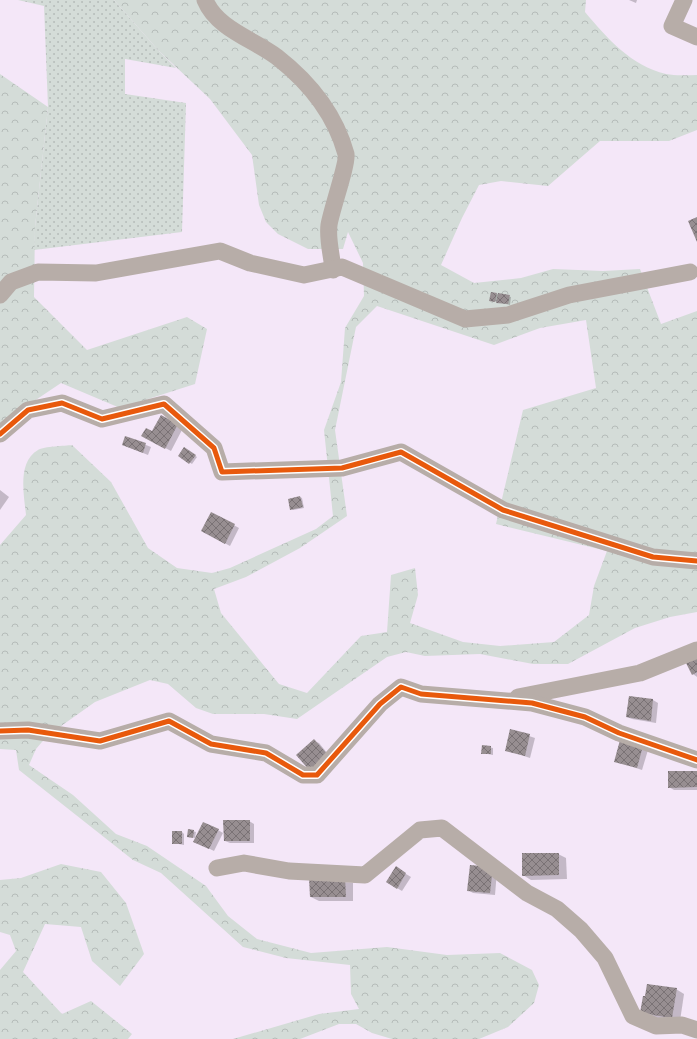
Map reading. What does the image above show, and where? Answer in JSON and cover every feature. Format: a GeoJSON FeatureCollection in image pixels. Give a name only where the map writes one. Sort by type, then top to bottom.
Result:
{"type":"FeatureCollection","features":[{"type":"Feature","properties":{"kind":"street"},"geometry":{"type":"LineString","coordinates":[[205,0],[209,10],[232,30],[276,57],[314,92],[331,118],[346,156],[329,226],[333,270]]}},
{"type":"Feature","properties":{"kind":"street"},"geometry":{"type":"LineString","coordinates":[[684,0],[672,26],[697,37]]}},
{"type":"Feature","properties":{"kind":"street"},"geometry":{"type":"LineString","coordinates":[[0,295],[11,282],[38,272],[96,273],[220,251],[250,263],[304,275],[342,267],[465,319],[508,315],[569,295],[690,272]]}},
{"type":"Feature","properties":{"kind":"street"},"geometry":{"type":"LineString","coordinates":[[0,434],[28,410],[62,403],[102,419],[164,404],[214,448],[222,472],[342,468],[401,452],[503,510],[653,557],[697,561]]}},
{"type":"Feature","properties":{"kind":"street"},"geometry":{"type":"LineString","coordinates":[[500,700],[640,673],[697,650]]}},
{"type":"Feature","properties":{"kind":"street"},"geometry":{"type":"LineString","coordinates":[[0,731],[28,730],[100,741],[169,721],[210,744],[266,753],[303,775],[317,775],[380,704],[401,687],[420,694],[532,703],[585,717],[620,733],[697,760]]}},
{"type":"Feature","properties":{"kind":"street"},"geometry":{"type":"LineString","coordinates":[[217,868],[244,863],[289,871],[365,875],[420,830],[442,828],[527,893],[557,909],[581,930],[606,958],[633,1016],[656,1026],[690,1028],[697,1017]]}},
{"type":"Feature","properties":{"kind":"green space"},"geometry":{"type":"Polygon","coordinates":[[[18,0],[114,0],[176,68],[125,59],[125,94],[186,103],[182,232],[34,250],[35,227],[48,107],[44,6],[18,0]]]}},
{"type":"Feature","properties":{"kind":"green space"},"geometry":{"type":"Polygon","coordinates":[[[114,0],[586,0],[585,12],[611,41],[631,58],[642,65],[666,74],[697,75],[697,130],[669,141],[600,141],[548,186],[501,181],[479,185],[441,265],[474,283],[521,278],[553,269],[603,271],[640,269],[661,324],[697,311],[697,612],[670,617],[635,628],[568,664],[533,664],[480,654],[425,656],[406,652],[387,657],[297,719],[264,714],[213,714],[196,708],[168,684],[150,680],[95,702],[47,736],[36,749],[29,765],[73,795],[116,834],[147,846],[206,886],[228,916],[257,939],[311,953],[387,947],[447,955],[500,953],[532,970],[539,985],[534,1003],[508,1027],[479,1039],[392,1039],[372,1033],[356,1024],[339,1024],[300,1039],[233,1039],[319,1014],[359,1009],[351,994],[350,965],[286,958],[243,947],[161,873],[133,860],[19,770],[16,750],[0,749],[0,545],[26,515],[23,489],[24,471],[31,455],[38,450],[50,447],[72,445],[111,482],[148,548],[177,568],[212,573],[230,568],[316,529],[333,516],[324,430],[341,382],[345,328],[364,296],[363,263],[348,232],[343,249],[308,249],[278,234],[266,222],[259,205],[252,155],[210,99],[158,50],[114,0]],[[377,306],[356,327],[335,430],[347,516],[300,548],[246,577],[214,589],[221,613],[279,684],[307,693],[361,636],[387,632],[391,575],[415,568],[418,595],[410,623],[463,642],[500,646],[554,642],[589,615],[594,586],[607,551],[496,524],[523,410],[596,388],[586,320],[540,328],[494,345],[377,306]]]}},
{"type":"Feature","properties":{"kind":"green space"},"geometry":{"type":"Polygon","coordinates":[[[0,74],[48,107],[35,227],[34,297],[87,350],[187,317],[207,329],[195,384],[120,408],[61,383],[0,424],[0,74]]]}},
{"type":"Feature","properties":{"kind":"green space"},"geometry":{"type":"Polygon","coordinates":[[[61,864],[101,872],[126,903],[144,954],[120,986],[92,961],[81,927],[45,924],[23,972],[62,1014],[91,1001],[132,1034],[128,1039],[0,1039],[0,970],[16,951],[10,935],[0,932],[0,880],[21,878],[61,864]]]}},
{"type":"Feature","properties":{"kind":"building"},"geometry":{"type":"Polygon","coordinates":[[[697,217],[697,242],[688,221],[697,217]]]}},
{"type":"Feature","properties":{"kind":"building"},"geometry":{"type":"Polygon","coordinates":[[[491,292],[497,293],[495,302],[489,301],[491,292]]]}},
{"type":"Feature","properties":{"kind":"building"},"geometry":{"type":"Polygon","coordinates":[[[498,293],[510,295],[508,304],[496,303],[498,293]]]}},
{"type":"Feature","properties":{"kind":"building"},"geometry":{"type":"Polygon","coordinates":[[[161,415],[178,424],[165,449],[141,436],[146,428],[152,431],[161,415]]]}},
{"type":"Feature","properties":{"kind":"building"},"geometry":{"type":"Polygon","coordinates":[[[125,436],[146,443],[143,453],[122,445],[125,436]]]}},
{"type":"Feature","properties":{"kind":"building"},"geometry":{"type":"Polygon","coordinates":[[[184,447],[196,455],[189,464],[178,456],[184,447]]]}},
{"type":"Feature","properties":{"kind":"building"},"geometry":{"type":"Polygon","coordinates":[[[300,496],[303,507],[290,510],[288,499],[300,496]]]}},
{"type":"Feature","properties":{"kind":"building"},"geometry":{"type":"Polygon","coordinates":[[[211,512],[235,524],[225,544],[201,531],[211,512]]]}},
{"type":"Feature","properties":{"kind":"building"},"geometry":{"type":"Polygon","coordinates":[[[697,655],[697,672],[692,675],[685,661],[697,655]]]}},
{"type":"Feature","properties":{"kind":"building"},"geometry":{"type":"Polygon","coordinates":[[[629,696],[653,699],[651,721],[626,717],[629,696]]]}},
{"type":"Feature","properties":{"kind":"building"},"geometry":{"type":"Polygon","coordinates":[[[510,729],[530,734],[525,756],[505,751],[510,729]]]}},
{"type":"Feature","properties":{"kind":"building"},"geometry":{"type":"Polygon","coordinates":[[[314,739],[328,755],[310,771],[296,755],[314,739]]]}},
{"type":"Feature","properties":{"kind":"building"},"geometry":{"type":"Polygon","coordinates":[[[620,740],[643,746],[637,768],[614,762],[620,740]]]}},
{"type":"Feature","properties":{"kind":"building"},"geometry":{"type":"Polygon","coordinates":[[[482,745],[491,746],[491,754],[481,754],[482,745]]]}},
{"type":"Feature","properties":{"kind":"building"},"geometry":{"type":"Polygon","coordinates":[[[668,771],[697,771],[697,787],[668,788],[668,771]]]}},
{"type":"Feature","properties":{"kind":"building"},"geometry":{"type":"Polygon","coordinates":[[[223,820],[250,820],[250,841],[224,841],[223,820]]]}},
{"type":"Feature","properties":{"kind":"building"},"geometry":{"type":"Polygon","coordinates":[[[203,822],[219,829],[209,849],[193,842],[203,822]]]}},
{"type":"Feature","properties":{"kind":"building"},"geometry":{"type":"Polygon","coordinates":[[[188,829],[194,830],[193,838],[187,837],[188,829]]]}},
{"type":"Feature","properties":{"kind":"building"},"geometry":{"type":"Polygon","coordinates":[[[172,831],[182,831],[182,844],[172,844],[172,831]]]}},
{"type":"Feature","properties":{"kind":"building"},"geometry":{"type":"Polygon","coordinates":[[[522,853],[559,853],[559,875],[522,876],[522,853]]]}},
{"type":"Feature","properties":{"kind":"building"},"geometry":{"type":"Polygon","coordinates":[[[470,865],[493,867],[490,893],[467,891],[470,865]]]}},
{"type":"Feature","properties":{"kind":"building"},"geometry":{"type":"Polygon","coordinates":[[[396,866],[406,873],[397,889],[386,882],[396,866]]]}},
{"type":"Feature","properties":{"kind":"building"},"geometry":{"type":"Polygon","coordinates":[[[345,877],[346,897],[310,897],[309,878],[345,877]]]}},
{"type":"Feature","properties":{"kind":"building"},"geometry":{"type":"Polygon","coordinates":[[[647,984],[677,988],[672,1018],[640,1013],[647,984]]]}},
{"type":"Feature","properties":{"kind":"cycle path"},"geometry":{"type":"LineString","coordinates":[[0,434],[28,410],[62,403],[102,419],[164,404],[214,448],[222,472],[342,468],[401,452],[503,510],[653,557],[697,561]]}},
{"type":"Feature","properties":{"kind":"cycle path"},"geometry":{"type":"LineString","coordinates":[[0,731],[28,730],[100,741],[169,721],[211,744],[266,753],[303,775],[317,775],[380,704],[401,687],[421,694],[532,703],[585,717],[619,733],[697,760]]}}]}
